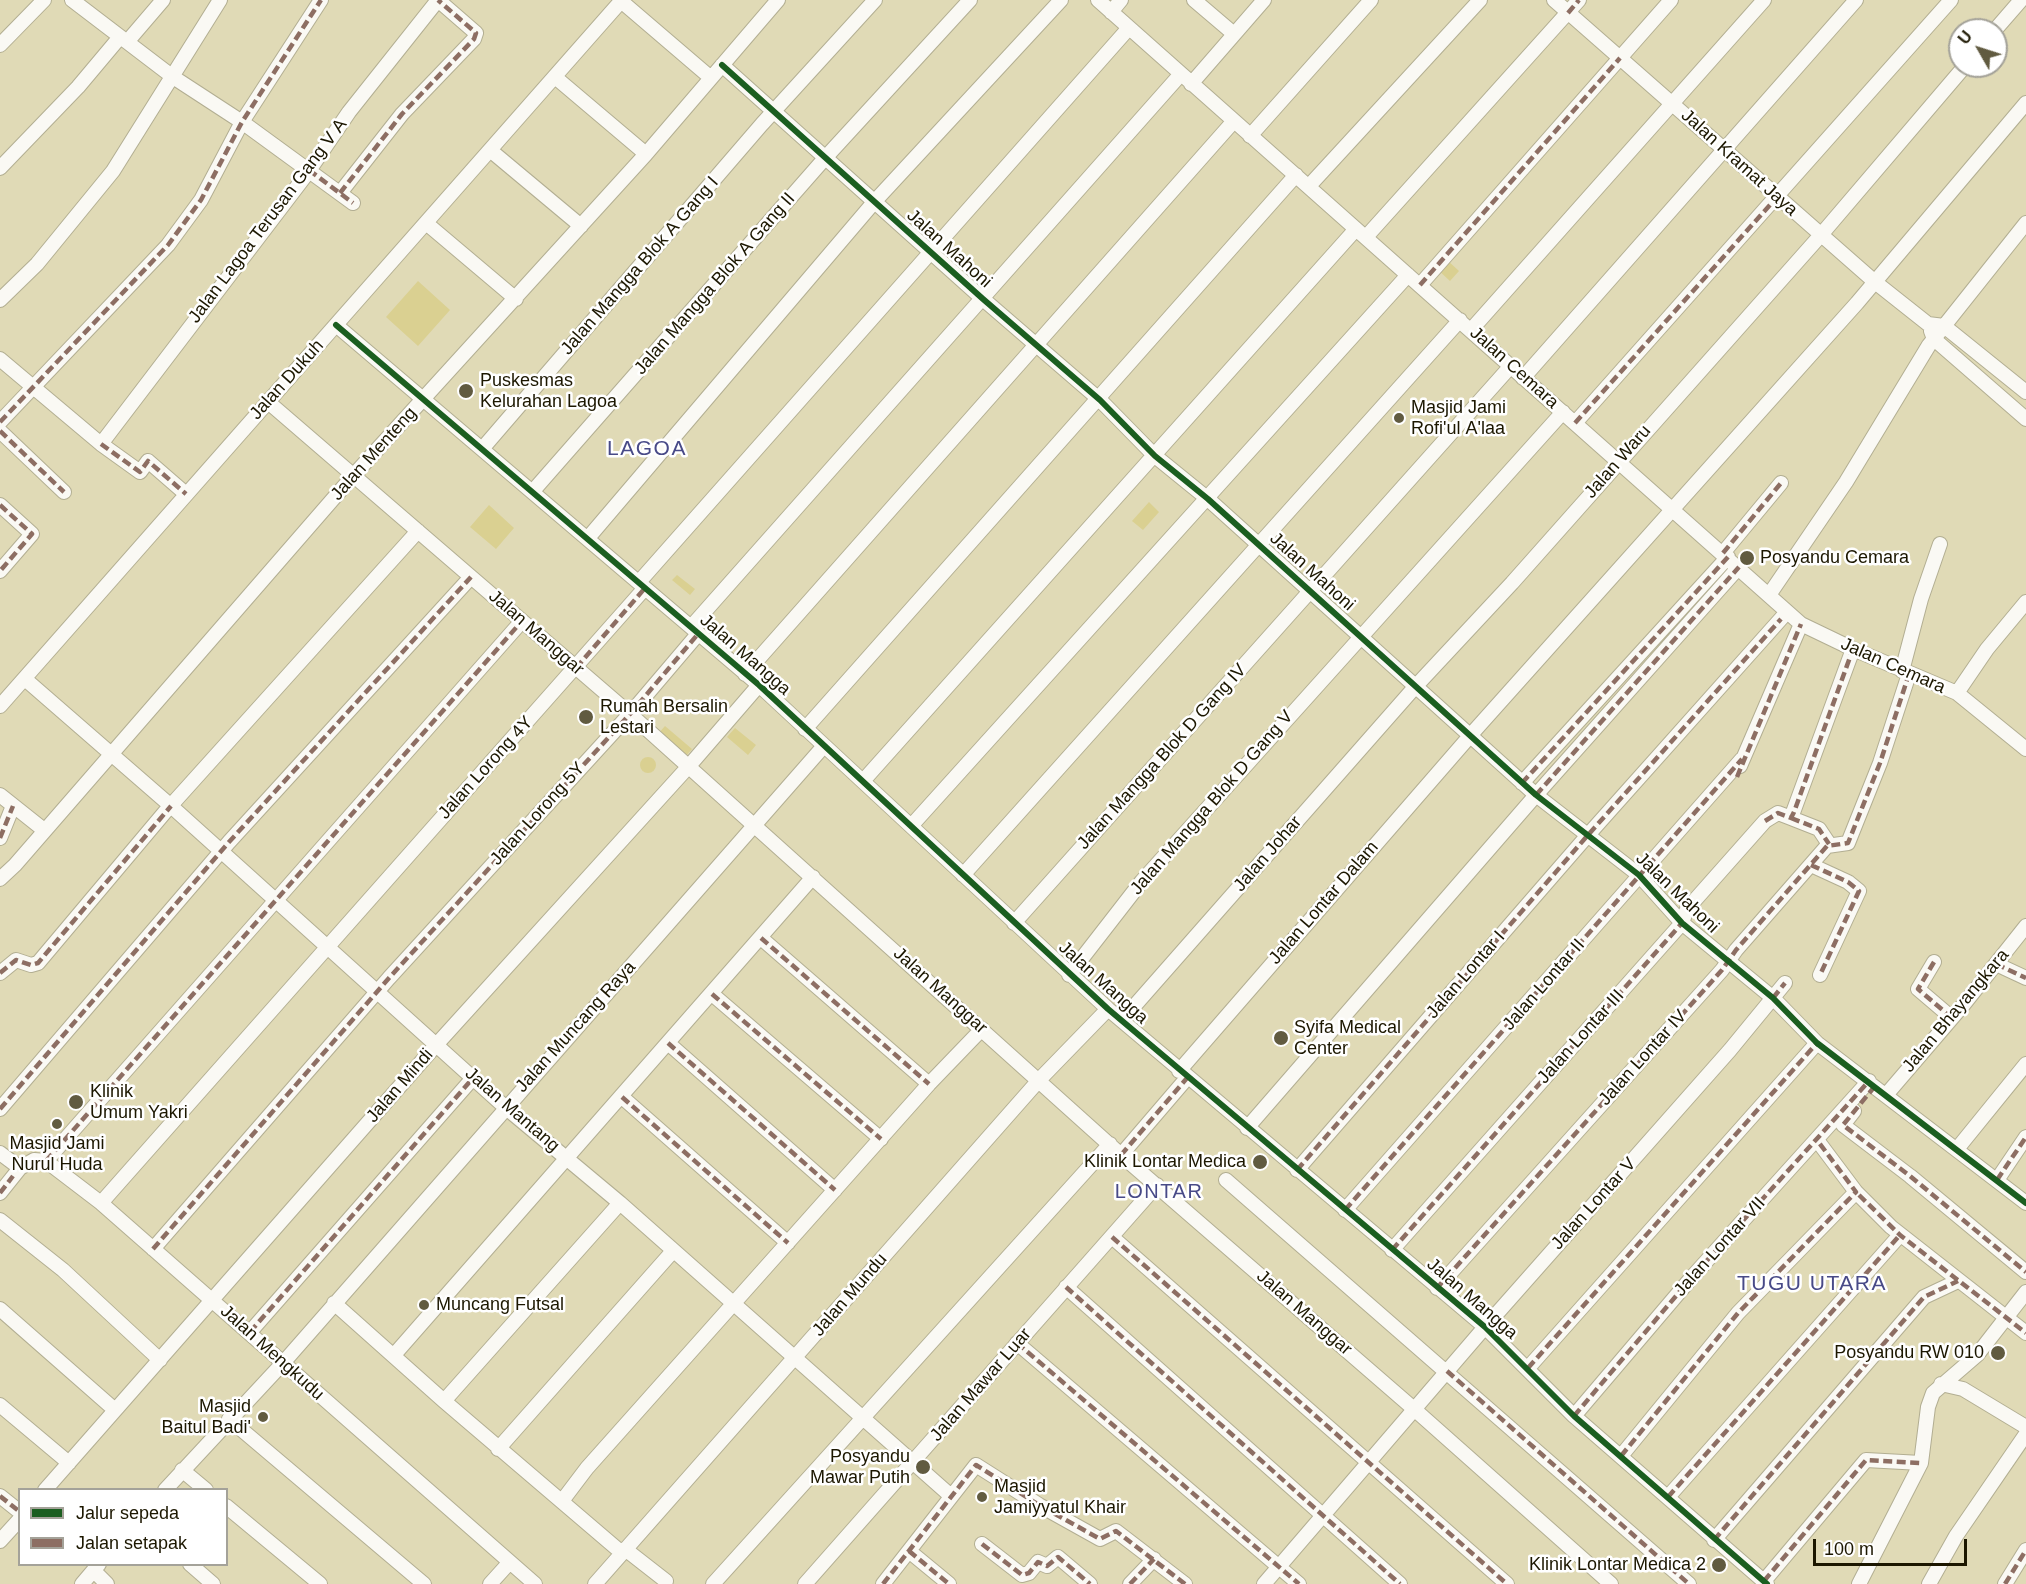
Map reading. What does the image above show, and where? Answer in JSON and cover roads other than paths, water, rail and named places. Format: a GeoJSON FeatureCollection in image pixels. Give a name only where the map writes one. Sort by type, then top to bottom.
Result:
{"type":"FeatureCollection","features":[{"type":"Feature","properties":{"kind":"street"},"geometry":{"type":"LineString","coordinates":[[0,45],[44,0]]}},
{"type":"Feature","properties":{"kind":"street"},"geometry":{"type":"LineString","coordinates":[[72,0],[173,77],[242,122],[353,203]]}},
{"type":"Feature","properties":{"kind":"street"},"geometry":{"type":"LineString","coordinates":[[0,168],[162,0]]}},
{"type":"Feature","properties":{"kind":"street"},"geometry":{"type":"LineString","coordinates":[[0,300],[37,264],[113,171],[220,0]]}},
{"type":"Feature","properties":{"kind":"street"},"geometry":{"type":"LineString","coordinates":[[0,422],[168,245],[206,191],[242,122],[321,0]]}},
{"type":"Feature","properties":{"kind":"street"},"geometry":{"type":"LineString","coordinates":[[340,193],[402,114],[475,38],[476,33],[438,0]]}},
{"type":"Feature","properties":{"kind":"street","name":"Jalan Lagoa Terusan Gang V A"},"geometry":{"type":"LineString","coordinates":[[101,444],[309,170],[349,112],[438,0]]}},
{"type":"Feature","properties":{"kind":"street","name":"Jalan Mangga Blok A Gang I"},"geometry":{"type":"LineString","coordinates":[[482,449],[774,111],[875,0]]}},
{"type":"Feature","properties":{"kind":"street","name":"Jalan Mangga Blok A Gang II"},"geometry":{"type":"LineString","coordinates":[[533,491],[826,157],[969,0]]}},
{"type":"Feature","properties":{"kind":"street"},"geometry":{"type":"LineString","coordinates":[[588,538],[875,201],[1061,0]]}},
{"type":"Feature","properties":{"kind":"street","name":"Jalan Cemara"},"geometry":{"type":"LineString","coordinates":[[1098,0],[1233,122],[1364,233],[1408,275],[1423,280],[1460,320],[1474,326],[1510,367],[1801,624],[1853,650],[1957,693],[2026,749]]}},
{"type":"Feature","properties":{"kind":"street"},"geometry":{"type":"LineString","coordinates":[[1111,12],[1121,0]]}},
{"type":"Feature","properties":{"kind":"street"},"geometry":{"type":"LineString","coordinates":[[1194,0],[1234,34]]}},
{"type":"Feature","properties":{"kind":"street"},"geometry":{"type":"LineString","coordinates":[[1191,84],[1264,0]]}},
{"type":"Feature","properties":{"kind":"street"},"geometry":{"type":"LineString","coordinates":[[1250,136],[1371,0]]}},
{"type":"Feature","properties":{"kind":"street"},"geometry":{"type":"LineString","coordinates":[[1309,186],[1480,0]]}},
{"type":"Feature","properties":{"kind":"street","name":"Jalan Kramat Jaya"},"geometry":{"type":"LineString","coordinates":[[1554,0],[1820,236],[1928,324],[1934,339],[2026,418]]}},
{"type":"Feature","properties":{"kind":"street"},"geometry":{"type":"LineString","coordinates":[[863,781],[1155,456],[1579,0]]}},
{"type":"Feature","properties":{"kind":"street"},"geometry":{"type":"LineString","coordinates":[[1423,280],[1671,0]]}},
{"type":"Feature","properties":{"kind":"street"},"geometry":{"type":"LineString","coordinates":[[1474,326],[1764,0]]}},
{"type":"Feature","properties":{"kind":"street"},"geometry":{"type":"LineString","coordinates":[[1523,378],[1856,0]]}},
{"type":"Feature","properties":{"kind":"street"},"geometry":{"type":"LineString","coordinates":[[1575,423],[1951,0]]}},
{"type":"Feature","properties":{"kind":"street"},"geometry":{"type":"LineString","coordinates":[[2005,18],[2021,0]]}},
{"type":"Feature","properties":{"kind":"street"},"geometry":{"type":"LineString","coordinates":[[621,1],[711,78]]}},
{"type":"Feature","properties":{"kind":"street","name":"Jalan Dukuh"},"geometry":{"type":"LineString","coordinates":[[0,706],[621,1]]}},
{"type":"Feature","properties":{"kind":"street","name":"Jalan Menteng"},"geometry":{"type":"LineString","coordinates":[[0,879],[354,476],[646,154],[772,2]]}},
{"type":"Feature","properties":{"kind":"street","name":"Jalan Lorong 4Y"},"geometry":{"type":"LineString","coordinates":[[101,1203],[576,668],[642,585],[930,252],[1128,29]]}},
{"type":"Feature","properties":{"kind":"street","name":"Jalan Mahoni"},"geometry":{"type":"LineString","coordinates":[[722,65],[983,299],[1100,400],[1155,456],[1208,499],[1522,783],[1639,875],[1682,923],[1773,998],[1817,1043],[2024,1199]]}},
{"type":"Feature","properties":{"kind":"street","name":"Jalan Lorong 5Y"},"geometry":{"type":"LineString","coordinates":[[153,1249],[376,992],[630,714],[695,630],[1180,75]]}},
{"type":"Feature","properties":{"kind":"street"},"geometry":{"type":"LineString","coordinates":[[555,77],[646,154]]}},
{"type":"Feature","properties":{"kind":"street","name":"Jalan Waru"},"geometry":{"type":"LineString","coordinates":[[1415,687],[1512,583],[1618,460],[1820,236],[1955,78]]}},
{"type":"Feature","properties":{"kind":"street","name":"Jalan Lontar Dalam"},"geometry":{"type":"LineString","coordinates":[[1121,1155],[1183,1074],[1470,736],[1875,282],[2026,103]]}},
{"type":"Feature","properties":{"kind":"street"},"geometry":{"type":"LineString","coordinates":[[745,674],[1233,122]]}},
{"type":"Feature","properties":{"kind":"street"},"geometry":{"type":"LineString","coordinates":[[490,150],[581,226]]}},
{"type":"Feature","properties":{"kind":"street"},"geometry":{"type":"LineString","coordinates":[[806,729],[1100,400],[1296,175]]}},
{"type":"Feature","properties":{"kind":"street"},"geometry":{"type":"LineString","coordinates":[[426,223],[516,298]]}},
{"type":"Feature","properties":{"kind":"street"},"geometry":{"type":"LineString","coordinates":[[1769,595],[1846,482],[1934,339],[2026,223]]}},
{"type":"Feature","properties":{"kind":"street"},"geometry":{"type":"LineString","coordinates":[[912,825],[1408,275]]}},
{"type":"Feature","properties":{"kind":"street"},"geometry":{"type":"LineString","coordinates":[[963,875],[1460,320]]}},
{"type":"Feature","properties":{"kind":"street"},"geometry":{"type":"LineString","coordinates":[[1928,324],[1944,326],[2026,392]]}},
{"type":"Feature","properties":{"kind":"street","name":"Jalan Mangga"},"geometry":{"type":"LineString","coordinates":[[336,325],[759,685],[823,747],[912,825],[1108,1009],[1246,1128],[1485,1327],[1574,1416],[1765,1583]]}},
{"type":"Feature","properties":{"kind":"street"},"geometry":{"type":"LineString","coordinates":[[0,359],[101,444],[140,472],[148,461],[186,495]]}},
{"type":"Feature","properties":{"kind":"street","name":"Jalan Mangga Blok D Gang IV"},"geometry":{"type":"LineString","coordinates":[[1014,923],[1510,367]]}},
{"type":"Feature","properties":{"kind":"street","name":"Jalan Manggar"},"geometry":{"type":"LineString","coordinates":[[267,401],[630,714],[1040,1079],[1121,1155],[1414,1409],[1611,1584]]}},
{"type":"Feature","properties":{"kind":"street","name":"Jalan Mangga Blok D Gang V"},"geometry":{"type":"LineString","coordinates":[[1070,975],[1142,881],[1563,412]]}},
{"type":"Feature","properties":{"kind":"street"},"geometry":{"type":"LineString","coordinates":[[0,431],[64,492]]}},
{"type":"Feature","properties":{"kind":"street"},"geometry":{"type":"LineString","coordinates":[[1246,1128],[1536,795],[1730,559],[1781,483]]}},
{"type":"Feature","properties":{"kind":"street"},"geometry":{"type":"LineString","coordinates":[[0,505],[32,534],[0,571]]}},
{"type":"Feature","properties":{"kind":"street"},"geometry":{"type":"LineString","coordinates":[[0,973],[16,960],[31,965],[38,963],[171,806],[418,531]]}},
{"type":"Feature","properties":{"kind":"street"},"geometry":{"type":"LineString","coordinates":[[1853,650],[1794,812],[1819,829],[1829,844],[1845,844],[1850,838],[1880,763],[1906,672],[1921,599],[1940,544]]}},
{"type":"Feature","properties":{"kind":"street"},"geometry":{"type":"LineString","coordinates":[[1522,783],[1730,559]]}},
{"type":"Feature","properties":{"kind":"street"},"geometry":{"type":"LineString","coordinates":[[0,1109],[221,853],[471,577]]}},
{"type":"Feature","properties":{"kind":"street"},"geometry":{"type":"LineString","coordinates":[[1957,693],[1987,649],[2026,602]]}},
{"type":"Feature","properties":{"kind":"street","name":"Jalan Lontar I"},"geometry":{"type":"LineString","coordinates":[[1297,1170],[1588,835],[1787,612]]}},
{"type":"Feature","properties":{"kind":"street"},"geometry":{"type":"LineString","coordinates":[[0,1192],[20,1168],[33,1160],[46,1161],[522,621]]}},
{"type":"Feature","properties":{"kind":"street"},"geometry":{"type":"LineString","coordinates":[[1737,777],[1742,759],[1801,624]]}},
{"type":"Feature","properties":{"kind":"street","name":"Jalan Mantang"},"geometry":{"type":"LineString","coordinates":[[25,679],[171,806],[473,1078],[620,1203],[951,1496]]}},
{"type":"Feature","properties":{"kind":"street","name":"Jalan Mindi"},"geometry":{"type":"LineString","coordinates":[[47,1488],[437,1044],[689,766],[759,685]]}},
{"type":"Feature","properties":{"kind":"street","name":"Jalan Johar"},"geometry":{"type":"LineString","coordinates":[[1122,1020],[1415,687]]}},
{"type":"Feature","properties":{"kind":"street","name":"Jalan Muncang Raya"},"geometry":{"type":"LineString","coordinates":[[167,1488],[283,1363],[823,747]]}},
{"type":"Feature","properties":{"kind":"street","name":"Jalan Lontar II"},"geometry":{"type":"LineString","coordinates":[[1345,1210],[1742,759]]}},
{"type":"Feature","properties":{"kind":"street"},"geometry":{"type":"LineString","coordinates":[[0,795],[44,830]]}},
{"type":"Feature","properties":{"kind":"street"},"geometry":{"type":"LineString","coordinates":[[0,838],[13,806]]}},
{"type":"Feature","properties":{"kind":"street","name":"Jalan Lontar III"},"geometry":{"type":"LineString","coordinates":[[1392,1250],[1682,923],[1687,909],[1765,821],[1778,813],[1794,812]]}},
{"type":"Feature","properties":{"kind":"street","name":"Jalan Lontar IV"},"geometry":{"type":"LineString","coordinates":[[1437,1288],[1829,844]]}},
{"type":"Feature","properties":{"kind":"street"},"geometry":{"type":"LineString","coordinates":[[1811,865],[1848,882],[1859,891],[1820,975]]}},
{"type":"Feature","properties":{"kind":"street"},"geometry":{"type":"LineString","coordinates":[[394,1355],[813,877]]}},
{"type":"Feature","properties":{"kind":"street","name":"Jalan Bhayangkara"},"geometry":{"type":"LineString","coordinates":[[1886,1095],[2026,926]]}},
{"type":"Feature","properties":{"kind":"street"},"geometry":{"type":"LineString","coordinates":[[761,938],[929,1084]]}},
{"type":"Feature","properties":{"kind":"street"},"geometry":{"type":"LineString","coordinates":[[1934,962],[1918,989],[1952,1018]]}},
{"type":"Feature","properties":{"kind":"street"},"geometry":{"type":"LineString","coordinates":[[1996,964],[2026,978]]}},
{"type":"Feature","properties":{"kind":"street","name":"Jalan Lontar V"},"geometry":{"type":"LineString","coordinates":[[1264,1584],[1785,983]]}},
{"type":"Feature","properties":{"kind":"street"},"geometry":{"type":"LineString","coordinates":[[712,994],[880,1139]]}},
{"type":"Feature","properties":{"kind":"street","name":"Jalan Mundu"},"geometry":{"type":"LineString","coordinates":[[595,1584],[1040,1079],[1108,1009]]}},
{"type":"Feature","properties":{"kind":"street"},"geometry":{"type":"LineString","coordinates":[[562,1501],[587,1468],[929,1084],[982,1029]]}},
{"type":"Feature","properties":{"kind":"street"},"geometry":{"type":"LineString","coordinates":[[668,1043],[835,1190]]}},
{"type":"Feature","properties":{"kind":"street"},"geometry":{"type":"LineString","coordinates":[[1528,1368],[1817,1043]]}},
{"type":"Feature","properties":{"kind":"street"},"geometry":{"type":"LineString","coordinates":[[1957,1149],[2026,1064]]}},
{"type":"Feature","properties":{"kind":"street"},"geometry":{"type":"LineString","coordinates":[[250,1332],[473,1078]]}},
{"type":"Feature","properties":{"kind":"street"},"geometry":{"type":"LineString","coordinates":[[1872,1083],[1843,1125],[1910,1176],[2026,1272]]}},
{"type":"Feature","properties":{"kind":"street","name":"Jalan Lontar VII"},"geometry":{"type":"LineString","coordinates":[[1574,1416],[1693,1276],[1872,1083]]}},
{"type":"Feature","properties":{"kind":"street"},"geometry":{"type":"LineString","coordinates":[[622,1096],[788,1243]]}},
{"type":"Feature","properties":{"kind":"street"},"geometry":{"type":"LineString","coordinates":[[1997,1180],[2026,1137]]}},
{"type":"Feature","properties":{"kind":"street"},"geometry":{"type":"LineString","coordinates":[[1817,1140],[1856,1192],[1900,1235],[2026,1333]]}},
{"type":"Feature","properties":{"kind":"street"},"geometry":{"type":"LineString","coordinates":[[713,1584],[1110,1144]]}},
{"type":"Feature","properties":{"kind":"street"},"geometry":{"type":"LineString","coordinates":[[0,1153],[20,1168]]}},
{"type":"Feature","properties":{"kind":"street","name":"Jalan Mengkudu"},"geometry":{"type":"LineString","coordinates":[[46,1161],[101,1203],[535,1584]]}},
{"type":"Feature","properties":{"kind":"street"},"geometry":{"type":"LineString","coordinates":[[1226,1180],[1689,1584]]}},
{"type":"Feature","properties":{"kind":"street","name":"Jalan Mawar Luar"},"geometry":{"type":"LineString","coordinates":[[805,1584],[914,1464],[1017,1343],[1157,1185]]}},
{"type":"Feature","properties":{"kind":"street"},"geometry":{"type":"LineString","coordinates":[[1621,1456],[1738,1313],[1856,1192]]}},
{"type":"Feature","properties":{"kind":"street"},"geometry":{"type":"LineString","coordinates":[[444,1401],[620,1203]]}},
{"type":"Feature","properties":{"kind":"street"},"geometry":{"type":"LineString","coordinates":[[0,1220],[63,1270],[160,1360]]}},
{"type":"Feature","properties":{"kind":"street"},"geometry":{"type":"LineString","coordinates":[[1668,1497],[1900,1235]]}},
{"type":"Feature","properties":{"kind":"street"},"geometry":{"type":"LineString","coordinates":[[1112,1237],[1507,1584]]}},
{"type":"Feature","properties":{"kind":"street"},"geometry":{"type":"LineString","coordinates":[[498,1449],[673,1251]]}},
{"type":"Feature","properties":{"kind":"street"},"geometry":{"type":"LineString","coordinates":[[1714,1539],[1924,1297],[1959,1281]]}},
{"type":"Feature","properties":{"kind":"street"},"geometry":{"type":"LineString","coordinates":[[1066,1287],[1400,1584]]}},
{"type":"Feature","properties":{"kind":"street"},"geometry":{"type":"LineString","coordinates":[[1858,1584],[1921,1463],[1928,1407],[1941,1384],[1977,1355],[2026,1292]]}},
{"type":"Feature","properties":{"kind":"street"},"geometry":{"type":"LineString","coordinates":[[334,1303],[498,1449],[623,1551],[666,1581]]}},
{"type":"Feature","properties":{"kind":"street"},"geometry":{"type":"LineString","coordinates":[[0,1309],[116,1410]]}},
{"type":"Feature","properties":{"kind":"street"},"geometry":{"type":"LineString","coordinates":[[1017,1343],[1299,1584]]}},
{"type":"Feature","properties":{"kind":"street"},"geometry":{"type":"LineString","coordinates":[[1941,1384],[1963,1389],[2026,1427]]}},
{"type":"Feature","properties":{"kind":"street"},"geometry":{"type":"LineString","coordinates":[[0,1405],[69,1463]]}},
{"type":"Feature","properties":{"kind":"street"},"geometry":{"type":"LineString","coordinates":[[229,1419],[424,1584]]}},
{"type":"Feature","properties":{"kind":"street"},"geometry":{"type":"LineString","coordinates":[[1929,1584],[1956,1536],[2026,1434]]}},
{"type":"Feature","properties":{"kind":"street"},"geometry":{"type":"LineString","coordinates":[[1765,1583],[1866,1460],[1921,1463]]}},
{"type":"Feature","properties":{"kind":"street"},"geometry":{"type":"LineString","coordinates":[[884,1584],[976,1465],[1076,1527],[1102,1540],[1112,1531],[1116,1531],[1185,1584]]}},
{"type":"Feature","properties":{"kind":"street"},"geometry":{"type":"LineString","coordinates":[[182,1470],[204,1488]]}},
{"type":"Feature","properties":{"kind":"street"},"geometry":{"type":"LineString","coordinates":[[0,1496],[18,1510]]}},
{"type":"Feature","properties":{"kind":"street"},"geometry":{"type":"LineString","coordinates":[[228,1508],[320,1584]]}},
{"type":"Feature","properties":{"kind":"street"},"geometry":{"type":"LineString","coordinates":[[0,1541],[18,1521]]}},
{"type":"Feature","properties":{"kind":"street"},"geometry":{"type":"LineString","coordinates":[[982,1544],[1022,1575],[1029,1573],[1038,1562],[1047,1566],[1058,1557],[1090,1584]]}},
{"type":"Feature","properties":{"kind":"street"},"geometry":{"type":"LineString","coordinates":[[2005,1584],[2026,1550]]}},
{"type":"Feature","properties":{"kind":"street"},"geometry":{"type":"LineString","coordinates":[[909,1551],[949,1584]]}},
{"type":"Feature","properties":{"kind":"street"},"geometry":{"type":"LineString","coordinates":[[1130,1584],[1154,1559]]}},
{"type":"Feature","properties":{"kind":"street"},"geometry":{"type":"LineString","coordinates":[[490,1584],[509,1563]]}},
{"type":"Feature","properties":{"kind":"street"},"geometry":{"type":"LineString","coordinates":[[192,1566],[213,1584]]}},
{"type":"Feature","properties":{"kind":"street"},"geometry":{"type":"LineString","coordinates":[[82,1584],[96,1568],[107,1584]]}},
{"type":"Feature","properties":{"kind":"place","name":"Puskesmas Kelurahan Lagoa"},"geometry":{"type":"Point","coordinates":[466,391]}},
{"type":"Feature","properties":{"kind":"place","name":"Masjid Jami Rofi'ul A'laa"},"geometry":{"type":"Point","coordinates":[1399,418]}},
{"type":"Feature","properties":{"kind":"place","name":"Posyandu Cemara"},"geometry":{"type":"Point","coordinates":[1747,558]}},
{"type":"Feature","properties":{"kind":"place","name":"Rumah Bersalin Lestari"},"geometry":{"type":"Point","coordinates":[586,717]}},
{"type":"Feature","properties":{"kind":"place","name":"Syifa Medical Center"},"geometry":{"type":"Point","coordinates":[1281,1038]}},
{"type":"Feature","properties":{"kind":"place","name":"Klinik Umum Yakri"},"geometry":{"type":"Point","coordinates":[76,1102]}},
{"type":"Feature","properties":{"kind":"place","name":"Masjid Jami Nurul Huda"},"geometry":{"type":"Point","coordinates":[57,1124]}},
{"type":"Feature","properties":{"kind":"place","name":"Klinik Lontar Medica"},"geometry":{"type":"Point","coordinates":[1260,1162]}},
{"type":"Feature","properties":{"kind":"place","name":"Muncang Futsal"},"geometry":{"type":"Point","coordinates":[424,1305]}},
{"type":"Feature","properties":{"kind":"place","name":"Posyandu RW 010"},"geometry":{"type":"Point","coordinates":[1998,1353]}},
{"type":"Feature","properties":{"kind":"place","name":"Masjid Baitul Badi'"},"geometry":{"type":"Point","coordinates":[263,1417]}},
{"type":"Feature","properties":{"kind":"place","name":"Posyandu Mawar Putih"},"geometry":{"type":"Point","coordinates":[923,1467]}},
{"type":"Feature","properties":{"kind":"place","name":"Masjid Jamiyyatul Khair"},"geometry":{"type":"Point","coordinates":[982,1497]}},
{"type":"Feature","properties":{"kind":"place","name":"Klinik Lontar Medica 2"},"geometry":{"type":"Point","coordinates":[1719,1565]}},
{"type":"Feature","properties":{"kind":"district","name":"LAGOA"},"geometry":{"type":"Point","coordinates":[647,449]}},
{"type":"Feature","properties":{"kind":"district","name":"LONTAR"},"geometry":{"type":"Point","coordinates":[1159,1192]}},
{"type":"Feature","properties":{"kind":"district","name":"TUGU UTARA"},"geometry":{"type":"Point","coordinates":[1812,1284]}}]}
